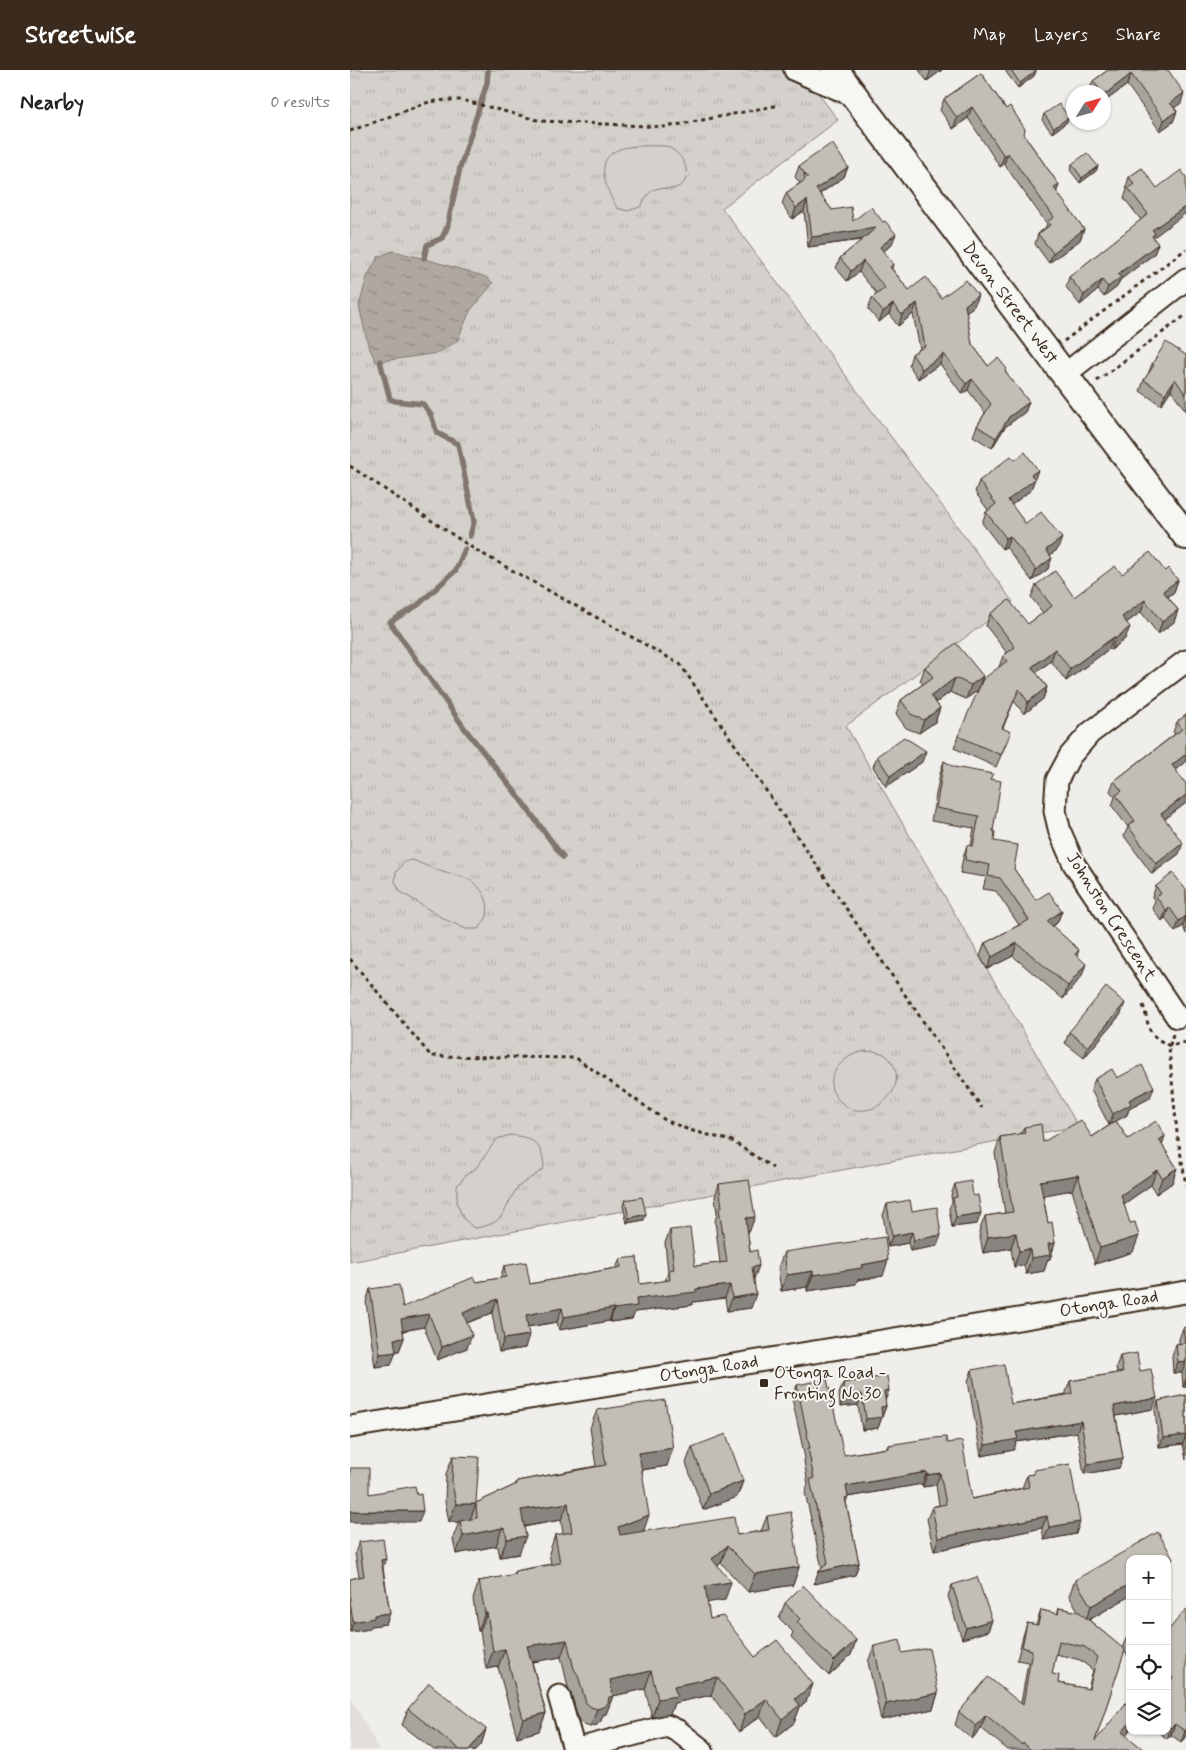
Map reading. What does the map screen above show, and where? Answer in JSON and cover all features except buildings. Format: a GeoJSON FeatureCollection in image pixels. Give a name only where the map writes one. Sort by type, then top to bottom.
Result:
{"type":"FeatureCollection","features":[{"type":"Feature","properties":{"kind":"main road","name":"Devon Street West"},"geometry":{"type":"LineString","coordinates":[[835,70],[1186,536]]}},
{"type":"Feature","properties":{"kind":"street"},"geometry":{"type":"LineString","coordinates":[[795,70],[854,96]]}},
{"type":"Feature","properties":{"kind":"street"},"geometry":{"type":"LineString","coordinates":[[1064,375],[1186,280]]}},
{"type":"Feature","properties":{"kind":"street","name":"Johnston Crescent"},"geometry":{"type":"LineString","coordinates":[[1177,1017],[1074,864],[1060,832],[1054,811],[1057,780],[1070,756],[1090,733],[1186,661]]}},
{"type":"Feature","properties":{"kind":"street","name":"Otonga Road"},"geometry":{"type":"LineString","coordinates":[[350,1427],[1186,1292]]}},
{"type":"Feature","properties":{"kind":"street"},"geometry":{"type":"LineString","coordinates":[[559,1696],[574,1750],[667,1726],[678,1731],[702,1750]]}},
{"type":"Feature","properties":{"kind":"path"},"geometry":{"type":"LineString","coordinates":[[350,131],[429,102],[462,100],[541,122],[666,127],[780,105]]}},
{"type":"Feature","properties":{"kind":"path"},"geometry":{"type":"LineString","coordinates":[[1061,343],[1186,250]]}},
{"type":"Feature","properties":{"kind":"path"},"geometry":{"type":"LineString","coordinates":[[1094,383],[1186,315]]}},
{"type":"Feature","properties":{"kind":"path"},"geometry":{"type":"LineString","coordinates":[[350,466],[474,548],[680,664],[982,1108]]}},
{"type":"Feature","properties":{"kind":"path"},"geometry":{"type":"LineString","coordinates":[[350,959],[431,1056],[576,1058],[665,1120],[689,1130],[732,1141],[773,1168]]}},
{"type":"Feature","properties":{"kind":"path"},"geometry":{"type":"LineString","coordinates":[[1140,998],[1152,1034],[1157,1039],[1170,1046],[1186,1042]]}},
{"type":"Feature","properties":{"kind":"path"},"geometry":{"type":"LineString","coordinates":[[1177,1017],[1170,1046],[1177,1133],[1186,1185]]}},
{"type":"Feature","properties":{"kind":"shaded area"},"geometry":{"type":"Polygon","coordinates":[[[351,1697],[379,1750],[350,1750],[351,1697]]]}},
{"type":"Feature","properties":{"kind":"green space"},"geometry":{"type":"Polygon","coordinates":[[[350,70],[801,70],[838,120],[722,208],[1013,602],[846,726],[1078,1126],[350,1262],[350,70]]]}},
{"type":"Feature","properties":{"kind":"green space"},"geometry":{"type":"Polygon","coordinates":[[[667,146],[681,157],[686,167],[684,182],[675,188],[657,188],[653,190],[640,207],[628,211],[617,208],[605,181],[605,163],[609,156],[616,150],[628,147],[667,146]]]}},
{"type":"Feature","properties":{"kind":"green space"},"geometry":{"type":"Polygon","coordinates":[[[413,860],[446,873],[464,877],[473,882],[484,894],[487,901],[487,916],[484,923],[478,929],[466,929],[444,919],[401,892],[395,882],[396,872],[404,862],[413,860]]]}},
{"type":"Feature","properties":{"kind":"green space"},"geometry":{"type":"Polygon","coordinates":[[[873,1051],[884,1054],[894,1066],[896,1077],[894,1088],[889,1097],[871,1109],[850,1108],[834,1094],[831,1084],[832,1077],[839,1065],[850,1056],[873,1051]]]}},
{"type":"Feature","properties":{"kind":"green space"},"geometry":{"type":"Polygon","coordinates":[[[510,1135],[525,1138],[535,1143],[542,1153],[544,1168],[518,1187],[499,1219],[485,1226],[474,1228],[464,1219],[457,1204],[457,1186],[467,1174],[476,1168],[497,1139],[510,1135]]]}},
{"type":"Feature","properties":{"kind":"water"},"geometry":{"type":"Polygon","coordinates":[[[393,251],[486,277],[493,283],[470,311],[457,341],[438,353],[376,362],[368,345],[359,306],[367,277],[378,257],[393,251]]]}},
{"type":"Feature","properties":{"kind":"waterway"},"geometry":{"type":"LineString","coordinates":[[424,258],[427,245],[442,238],[447,228],[460,168],[487,83],[488,70]]}},
{"type":"Feature","properties":{"kind":"waterway"},"geometry":{"type":"LineString","coordinates":[[380,361],[390,399],[423,404],[431,415],[437,433],[458,444],[474,521],[470,536]]}},
{"type":"Feature","properties":{"kind":"waterway"},"geometry":{"type":"LineString","coordinates":[[465,549],[456,570],[418,605],[390,622],[465,729],[563,857]]}},
{"type":"Feature","properties":{"kind":"place","name":"Otonga Road - Fronting No.30"},"geometry":{"type":"Point","coordinates":[764,1383]}}]}
